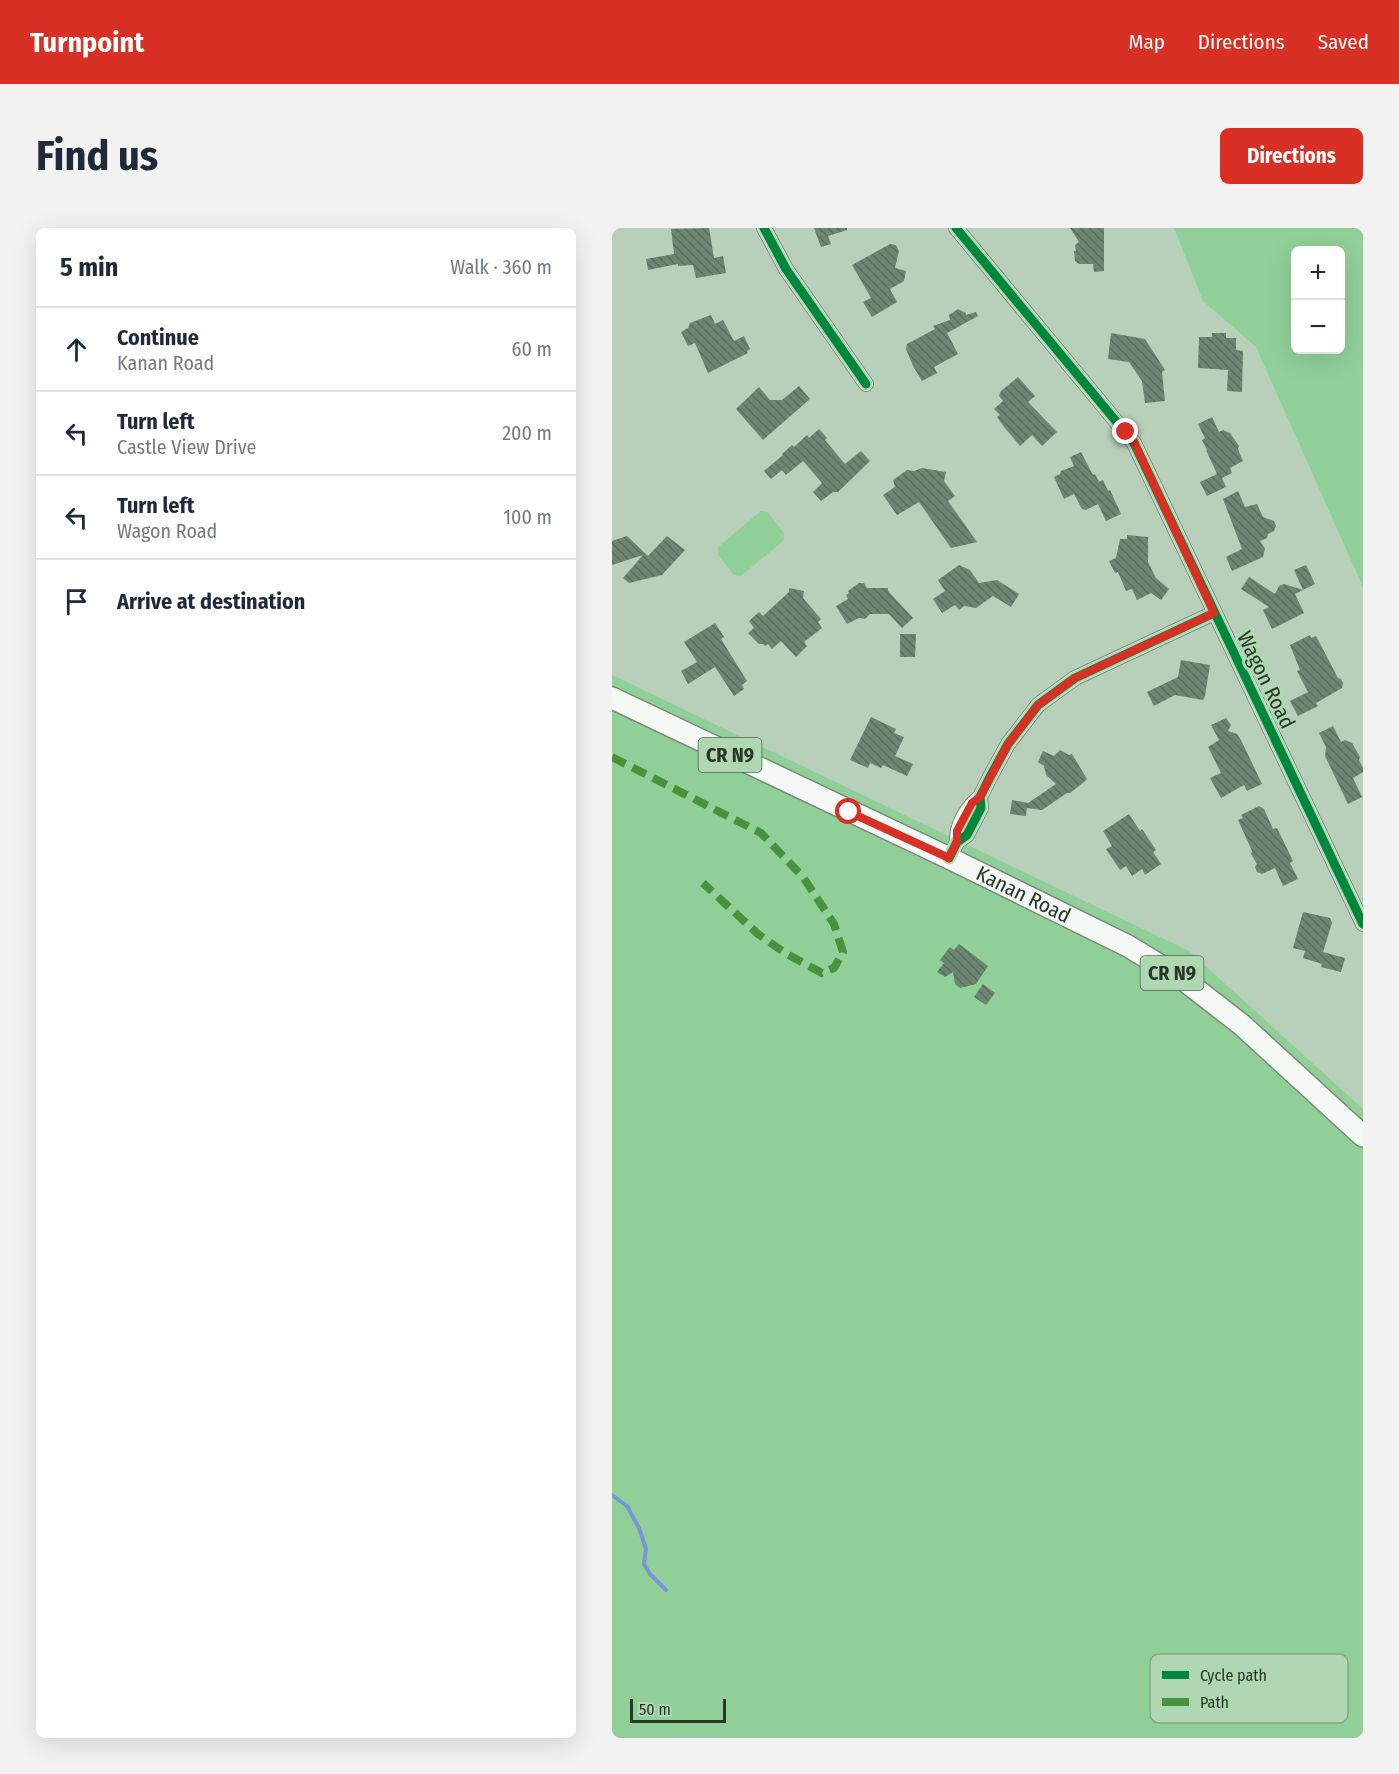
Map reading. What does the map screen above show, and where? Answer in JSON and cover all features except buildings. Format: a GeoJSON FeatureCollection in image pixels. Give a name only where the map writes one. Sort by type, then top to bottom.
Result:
{"type":"FeatureCollection","features":[{"type":"Feature","properties":{"kind":"main road","name":"Kanan Road"},"geometry":{"type":"LineString","coordinates":[[612,698],[953,850],[1128,946],[1184,980],[1242,1025],[1363,1136]]}},
{"type":"Feature","properties":{"kind":"street"},"geometry":{"type":"LineString","coordinates":[[764,228],[786,268],[866,384]]}},
{"type":"Feature","properties":{"kind":"street","name":"Wagon Road"},"geometry":{"type":"LineString","coordinates":[[956,228],[1134,442],[1363,924]]}},
{"type":"Feature","properties":{"kind":"street"},"geometry":{"type":"LineString","coordinates":[[953,850],[967,835],[973,812],[981,808],[980,797],[1008,744],[1038,705],[1075,678],[1214,613]]}},
{"type":"Feature","properties":{"kind":"green space"},"geometry":{"type":"Polygon","coordinates":[[[1174,228],[1363,228],[1363,587],[1256,347],[1203,301],[1174,228]]]}},
{"type":"Feature","properties":{"kind":"green space"},"geometry":{"type":"Polygon","coordinates":[[[761,511],[767,512],[784,533],[784,540],[741,576],[734,575],[718,555],[718,547],[761,511]]]}},
{"type":"Feature","properties":{"kind":"green space"},"geometry":{"type":"Polygon","coordinates":[[[612,675],[1189,951],[1363,1109],[1363,1738],[612,1738],[612,675]]]}},
{"type":"Feature","properties":{"kind":"waterway"},"geometry":{"type":"LineString","coordinates":[[612,1495],[627,1506],[639,1528],[646,1549],[644,1564],[650,1574],[666,1590]]}},
{"type":"Feature","properties":{"kind":"marked path"},"geometry":{"type":"LineString","coordinates":[[612,757],[761,833],[803,877],[834,924],[843,952],[834,968],[822,973],[785,953],[758,934],[703,883]]}},
{"type":"Feature","properties":{"kind":"cycle path"},"geometry":{"type":"LineString","coordinates":[[764,228],[786,269],[866,384]]}},
{"type":"Feature","properties":{"kind":"cycle path"},"geometry":{"type":"LineString","coordinates":[[956,228],[1134,443],[1363,924]]}},
{"type":"Feature","properties":{"kind":"cycle path"},"geometry":{"type":"LineString","coordinates":[[949,858],[957,842],[967,835],[981,808],[980,797],[1008,744],[1038,705],[1075,678],[1214,613]]}},
{"type":"Feature","properties":{"kind":"route"},"geometry":{"type":"LineString","coordinates":[[849,812],[949,858],[957,842],[957,831],[972,803],[980,797],[1008,744],[1038,705],[1075,678],[1214,613],[1134,442],[1126,432]]}}]}
